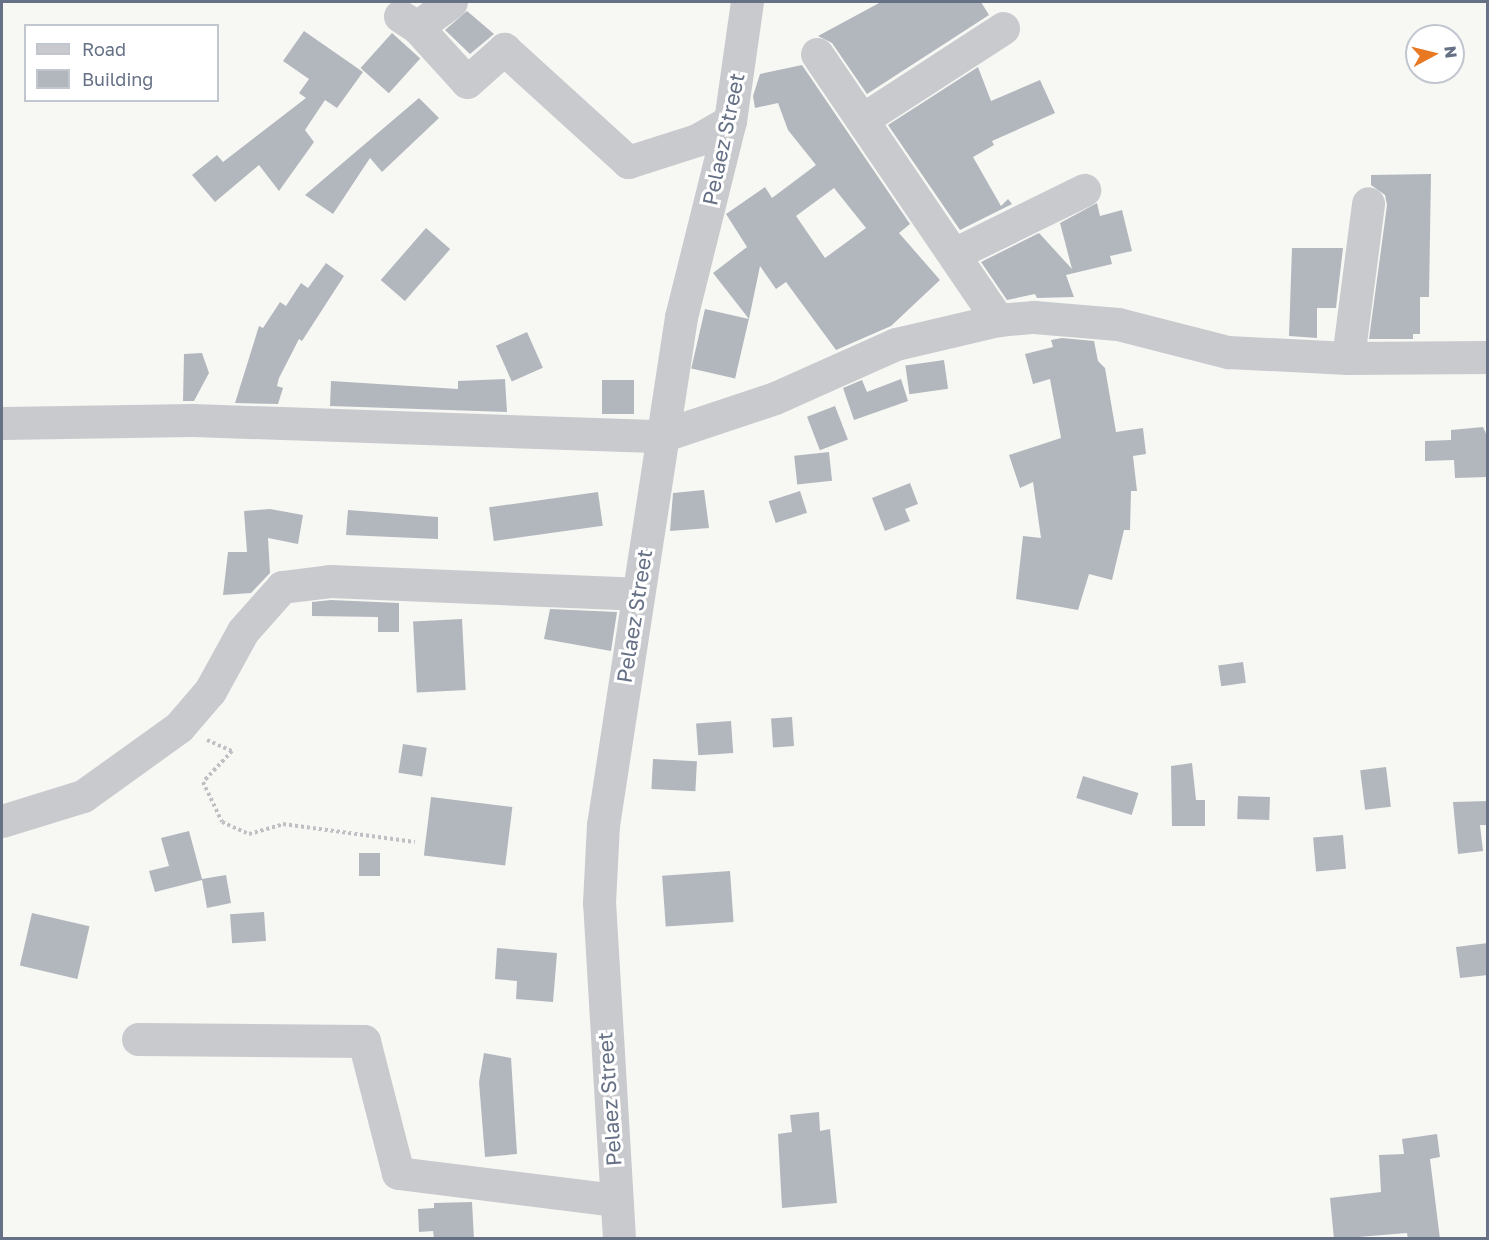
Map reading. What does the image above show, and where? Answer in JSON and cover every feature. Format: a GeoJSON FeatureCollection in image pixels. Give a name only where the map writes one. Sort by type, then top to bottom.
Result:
{"type":"FeatureCollection","features":[{"type":"Feature","properties":{"kind":"street"},"geometry":{"type":"LineString","coordinates":[[451,2],[408,21],[467,82],[504,49],[628,162],[698,140],[730,121]]}},
{"type":"Feature","properties":{"kind":"street","name":"Pelaez Street"},"geometry":{"type":"LineString","coordinates":[[619,1239],[599,903],[603,825],[681,317],[730,121],[747,2]]}},
{"type":"Feature","properties":{"kind":"street"},"geometry":{"type":"LineString","coordinates":[[863,119],[1003,28]]}},
{"type":"Feature","properties":{"kind":"street"},"geometry":{"type":"LineString","coordinates":[[817,54],[956,253],[998,320]]}},
{"type":"Feature","properties":{"kind":"street"},"geometry":{"type":"LineString","coordinates":[[956,253],[1084,190]]}},
{"type":"Feature","properties":{"kind":"street"},"geometry":{"type":"LineString","coordinates":[[1348,358],[1368,203]]}},
{"type":"Feature","properties":{"kind":"street"},"geometry":{"type":"LineString","coordinates":[[2,423],[194,420],[661,436],[775,398],[896,344],[998,320],[1076,318],[1228,352],[1348,358],[1488,357]]}},
{"type":"Feature","properties":{"kind":"street"},"geometry":{"type":"LineString","coordinates":[[2,821],[83,796],[179,727],[210,692],[243,631],[282,587],[330,581],[637,594]]}},
{"type":"Feature","properties":{"kind":"street"},"geometry":{"type":"LineString","coordinates":[[138,1039],[364,1041],[398,1173],[616,1200]]}},
{"type":"Feature","properties":{"kind":"path"},"geometry":{"type":"LineString","coordinates":[[179,727],[232,751],[203,782],[222,822],[249,834],[283,824],[415,842]]}},
{"type":"Feature","properties":{"kind":"building"},"geometry":{"type":"Polygon","coordinates":[[[881,2],[981,2],[989,15],[867,94],[832,43],[818,36],[881,2]]]}},
{"type":"Feature","properties":{"kind":"building"},"geometry":{"type":"Polygon","coordinates":[[[467,11],[494,34],[470,54],[445,30],[467,11]]]}},
{"type":"Feature","properties":{"kind":"building"},"geometry":{"type":"Polygon","coordinates":[[[304,31],[363,72],[337,108],[325,100],[305,130],[314,142],[279,191],[259,165],[215,202],[192,175],[217,155],[223,162],[306,98],[299,93],[309,79],[283,61],[304,31]]]}},
{"type":"Feature","properties":{"kind":"building"},"geometry":{"type":"Polygon","coordinates":[[[392,33],[420,58],[389,93],[361,68],[392,33]]]}},
{"type":"Feature","properties":{"kind":"building"},"geometry":{"type":"Polygon","coordinates":[[[802,65],[910,224],[899,233],[940,280],[891,326],[836,350],[786,282],[776,289],[760,266],[749,319],[713,273],[747,247],[726,214],[765,187],[772,198],[816,165],[788,130],[778,103],[755,108],[753,96],[760,74],[802,65]],[[834,188],[796,216],[825,258],[866,228],[834,188]]]}},
{"type":"Feature","properties":{"kind":"building"},"geometry":{"type":"Polygon","coordinates":[[[978,67],[991,101],[1040,80],[1055,113],[992,141],[994,145],[973,157],[1001,206],[1008,199],[1012,204],[960,230],[888,125],[978,67]]]}},
{"type":"Feature","properties":{"kind":"building"},"geometry":{"type":"Polygon","coordinates":[[[419,98],[439,118],[382,172],[370,158],[333,214],[305,195],[419,98]]]}},
{"type":"Feature","properties":{"kind":"building"},"geometry":{"type":"Polygon","coordinates":[[[1431,174],[1429,297],[1420,297],[1420,334],[1413,334],[1413,339],[1369,339],[1387,205],[1385,195],[1371,185],[1371,175],[1431,174]]]}},
{"type":"Feature","properties":{"kind":"building"},"geometry":{"type":"Polygon","coordinates":[[[1097,203],[1100,216],[1122,210],[1132,251],[1110,256],[1112,264],[1066,275],[1074,297],[1037,298],[1035,294],[1007,300],[981,262],[1039,233],[1072,269],[1060,223],[1097,203]]]}},
{"type":"Feature","properties":{"kind":"building"},"geometry":{"type":"Polygon","coordinates":[[[426,228],[450,249],[405,301],[381,280],[426,228]]]}},
{"type":"Feature","properties":{"kind":"building"},"geometry":{"type":"Polygon","coordinates":[[[1292,248],[1343,248],[1336,308],[1317,308],[1317,338],[1289,336],[1292,248]]]}},
{"type":"Feature","properties":{"kind":"building"},"geometry":{"type":"Polygon","coordinates":[[[326,263],[344,276],[302,341],[299,339],[279,378],[277,386],[283,388],[278,404],[235,403],[259,326],[263,328],[280,302],[286,306],[301,283],[308,288],[326,263]]]}},
{"type":"Feature","properties":{"kind":"building"},"geometry":{"type":"Polygon","coordinates":[[[705,309],[749,319],[735,379],[691,368],[705,309]]]}},
{"type":"Feature","properties":{"kind":"building"},"geometry":{"type":"Polygon","coordinates":[[[527,332],[543,368],[512,381],[496,346],[527,332]]]}},
{"type":"Feature","properties":{"kind":"building"},"geometry":{"type":"Polygon","coordinates":[[[1062,338],[1094,341],[1098,361],[1105,368],[1116,432],[1143,428],[1146,454],[1133,456],[1137,491],[1131,491],[1130,530],[1124,530],[1112,580],[1089,574],[1078,610],[1016,599],[1023,536],[1041,538],[1033,482],[1020,488],[1009,455],[1061,438],[1050,379],[1033,384],[1025,354],[1053,347],[1051,340],[1062,338]]]}},
{"type":"Feature","properties":{"kind":"building"},"geometry":{"type":"Polygon","coordinates":[[[202,353],[209,373],[194,401],[183,401],[184,354],[202,353]]]}},
{"type":"Feature","properties":{"kind":"building"},"geometry":{"type":"Polygon","coordinates":[[[944,360],[948,389],[909,394],[905,365],[944,360]]]}},
{"type":"Feature","properties":{"kind":"building"},"geometry":{"type":"Polygon","coordinates":[[[505,379],[507,412],[330,406],[331,381],[458,389],[458,381],[505,379]]]}},
{"type":"Feature","properties":{"kind":"building"},"geometry":{"type":"Polygon","coordinates":[[[901,379],[908,401],[854,420],[843,388],[862,380],[867,392],[901,379]]]}},
{"type":"Feature","properties":{"kind":"building"},"geometry":{"type":"Polygon","coordinates":[[[602,380],[634,380],[634,414],[602,414],[602,380]]]}},
{"type":"Feature","properties":{"kind":"building"},"geometry":{"type":"Polygon","coordinates":[[[835,406],[848,440],[820,450],[807,417],[835,406]]]}},
{"type":"Feature","properties":{"kind":"building"},"geometry":{"type":"Polygon","coordinates":[[[1483,427],[1488,438],[1487,477],[1455,478],[1454,460],[1425,461],[1425,441],[1451,440],[1451,430],[1483,427]]]}},
{"type":"Feature","properties":{"kind":"building"},"geometry":{"type":"Polygon","coordinates":[[[829,452],[832,481],[797,484],[794,456],[829,452]]]}},
{"type":"Feature","properties":{"kind":"building"},"geometry":{"type":"Polygon","coordinates":[[[910,483],[918,504],[905,509],[910,521],[885,531],[872,498],[910,483]]]}},
{"type":"Feature","properties":{"kind":"building"},"geometry":{"type":"Polygon","coordinates":[[[704,490],[709,528],[670,531],[673,493],[704,490]]]}},
{"type":"Feature","properties":{"kind":"building"},"geometry":{"type":"Polygon","coordinates":[[[800,491],[807,513],[776,523],[769,501],[800,491]]]}},
{"type":"Feature","properties":{"kind":"building"},"geometry":{"type":"Polygon","coordinates":[[[598,492],[603,526],[494,541],[489,507],[598,492]]]}},
{"type":"Feature","properties":{"kind":"building"},"geometry":{"type":"Polygon","coordinates":[[[270,509],[303,515],[298,544],[268,538],[270,573],[251,593],[223,595],[228,552],[247,552],[244,511],[270,509]]]}},
{"type":"Feature","properties":{"kind":"building"},"geometry":{"type":"Polygon","coordinates":[[[348,510],[438,517],[438,539],[346,535],[348,510]]]}},
{"type":"Feature","properties":{"kind":"building"},"geometry":{"type":"Polygon","coordinates":[[[331,600],[399,603],[399,632],[378,632],[378,617],[312,616],[312,602],[331,600]]]}},
{"type":"Feature","properties":{"kind":"building"},"geometry":{"type":"Polygon","coordinates":[[[550,609],[617,612],[611,651],[544,639],[550,609]]]}},
{"type":"Feature","properties":{"kind":"building"},"geometry":{"type":"Polygon","coordinates":[[[462,619],[466,690],[417,692],[413,622],[462,619]]]}},
{"type":"Feature","properties":{"kind":"building"},"geometry":{"type":"Polygon","coordinates":[[[1243,662],[1246,683],[1221,686],[1218,665],[1243,662]]]}},
{"type":"Feature","properties":{"kind":"building"},"geometry":{"type":"Polygon","coordinates":[[[792,717],[794,746],[773,747],[771,718],[792,717]]]}},
{"type":"Feature","properties":{"kind":"building"},"geometry":{"type":"Polygon","coordinates":[[[731,721],[733,753],[698,755],[696,723],[731,721]]]}},
{"type":"Feature","properties":{"kind":"building"},"geometry":{"type":"Polygon","coordinates":[[[403,744],[427,748],[422,776],[398,773],[403,744]]]}},
{"type":"Feature","properties":{"kind":"building"},"geometry":{"type":"Polygon","coordinates":[[[653,759],[697,761],[695,791],[651,789],[653,759]]]}},
{"type":"Feature","properties":{"kind":"building"},"geometry":{"type":"Polygon","coordinates":[[[1192,763],[1196,800],[1205,800],[1205,826],[1172,826],[1171,766],[1192,763]]]}},
{"type":"Feature","properties":{"kind":"building"},"geometry":{"type":"Polygon","coordinates":[[[1386,767],[1391,807],[1365,810],[1360,770],[1386,767]]]}},
{"type":"Feature","properties":{"kind":"building"},"geometry":{"type":"Polygon","coordinates":[[[1083,776],[1138,793],[1132,815],[1076,798],[1083,776]]]}},
{"type":"Feature","properties":{"kind":"building"},"geometry":{"type":"Polygon","coordinates":[[[1238,796],[1270,797],[1269,820],[1237,819],[1238,796]]]}},
{"type":"Feature","properties":{"kind":"building"},"geometry":{"type":"Polygon","coordinates":[[[431,797],[512,807],[505,866],[424,856],[431,797]]]}},
{"type":"Feature","properties":{"kind":"building"},"geometry":{"type":"Polygon","coordinates":[[[1488,801],[1488,825],[1480,825],[1483,851],[1458,854],[1453,802],[1488,801]]]}},
{"type":"Feature","properties":{"kind":"building"},"geometry":{"type":"Polygon","coordinates":[[[189,831],[202,879],[226,875],[231,903],[207,908],[202,880],[155,892],[149,871],[169,866],[161,838],[189,831]]]}},
{"type":"Feature","properties":{"kind":"building"},"geometry":{"type":"Polygon","coordinates":[[[1343,835],[1346,869],[1316,871],[1313,838],[1343,835]]]}},
{"type":"Feature","properties":{"kind":"building"},"geometry":{"type":"Polygon","coordinates":[[[359,853],[380,853],[380,876],[359,876],[359,853]]]}},
{"type":"Feature","properties":{"kind":"building"},"geometry":{"type":"Polygon","coordinates":[[[730,871],[734,922],[666,927],[662,876],[730,871]]]}},
{"type":"Feature","properties":{"kind":"building"},"geometry":{"type":"Polygon","coordinates":[[[264,912],[266,941],[232,943],[230,914],[264,912]]]}},
{"type":"Feature","properties":{"kind":"building"},"geometry":{"type":"Polygon","coordinates":[[[32,913],[89,926],[77,979],[20,966],[32,913]]]}},
{"type":"Feature","properties":{"kind":"building"},"geometry":{"type":"Polygon","coordinates":[[[1488,943],[1488,975],[1460,978],[1456,947],[1488,943]]]}},
{"type":"Feature","properties":{"kind":"building"},"geometry":{"type":"Polygon","coordinates":[[[497,948],[557,953],[553,1002],[516,999],[517,981],[495,979],[497,948]]]}},
{"type":"Feature","properties":{"kind":"building"},"geometry":{"type":"Polygon","coordinates":[[[484,1053],[511,1058],[517,1154],[485,1157],[479,1082],[484,1053]]]}},
{"type":"Feature","properties":{"kind":"building"},"geometry":{"type":"Polygon","coordinates":[[[819,1112],[820,1131],[830,1129],[837,1203],[782,1208],[778,1134],[792,1132],[790,1115],[819,1112]]]}},
{"type":"Feature","properties":{"kind":"building"},"geometry":{"type":"Polygon","coordinates":[[[1437,1134],[1440,1157],[1430,1159],[1440,1239],[1408,1239],[1407,1233],[1334,1239],[1330,1198],[1381,1192],[1379,1155],[1404,1154],[1402,1139],[1437,1134]]]}},
{"type":"Feature","properties":{"kind":"building"},"geometry":{"type":"Polygon","coordinates":[[[472,1202],[474,1239],[434,1239],[433,1231],[419,1232],[418,1209],[434,1208],[434,1203],[472,1202]]]}}]}
